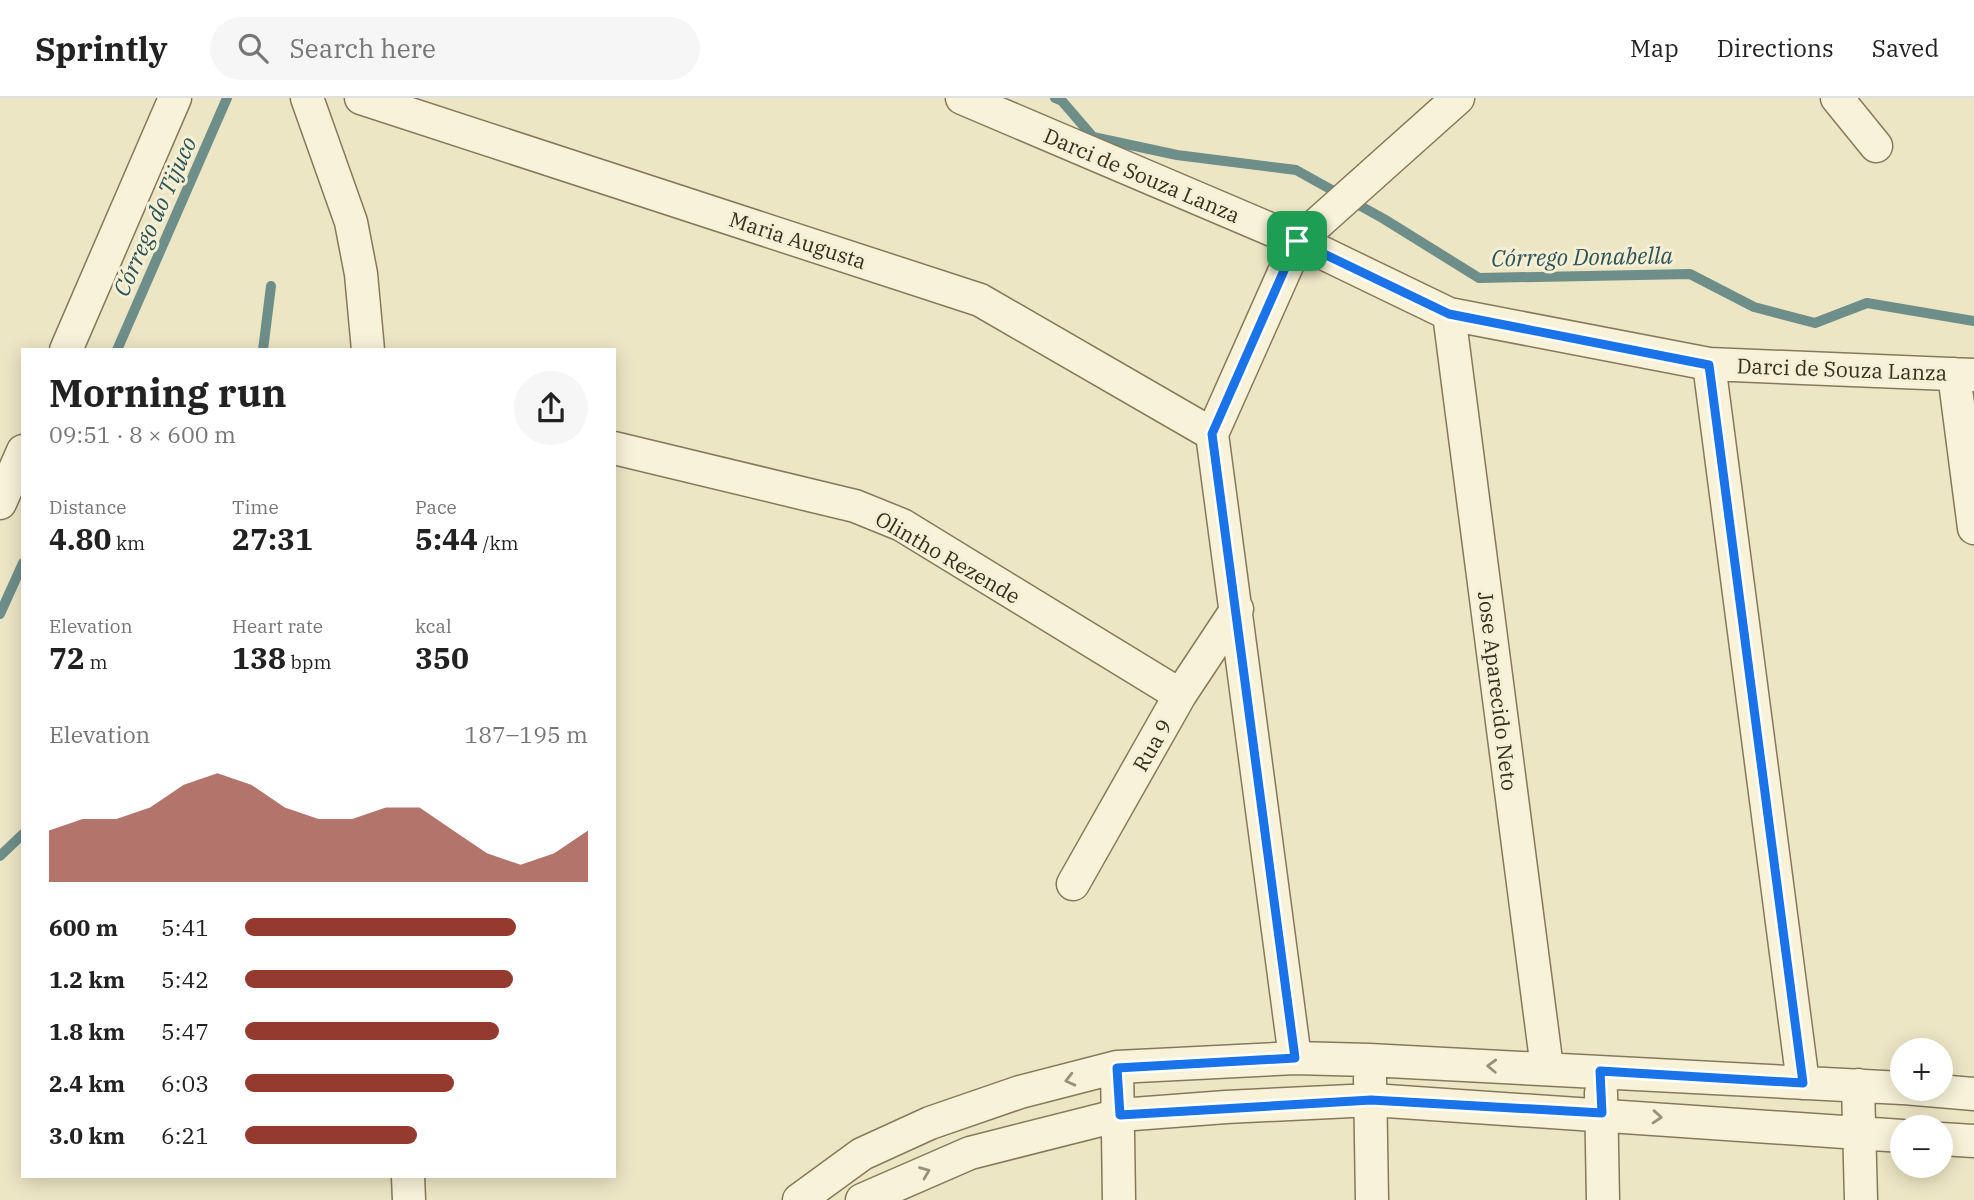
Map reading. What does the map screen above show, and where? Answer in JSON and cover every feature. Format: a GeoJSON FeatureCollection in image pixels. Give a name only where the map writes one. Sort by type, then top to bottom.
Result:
{"type":"FeatureCollection","features":[{"type":"Feature","properties":{"kind":"street"},"geometry":{"type":"LineString","coordinates":[[67,348],[175,98]]}},
{"type":"Feature","properties":{"kind":"street"},"geometry":{"type":"LineString","coordinates":[[307,98],[351,222],[368,348]]}},
{"type":"Feature","properties":{"kind":"street","name":"Maria Augusta"},"geometry":{"type":"LineString","coordinates":[[361,98],[980,300],[1212,434]]}},
{"type":"Feature","properties":{"kind":"street","name":"Darci de Souza Lanza"},"geometry":{"type":"LineString","coordinates":[[962,98],[1297,241],[1449,314],[1709,365],[1964,374]]}},
{"type":"Feature","properties":{"kind":"street"},"geometry":{"type":"LineString","coordinates":[[1295,1058],[1212,434],[1297,241],[1458,98]]}},
{"type":"Feature","properties":{"kind":"street"},"geometry":{"type":"LineString","coordinates":[[1837,98],[1876,146]]}},
{"type":"Feature","properties":{"kind":"street","name":"Jose Aparecido Neto"},"geometry":{"type":"LineString","coordinates":[[1449,314],[1547,1068]]}},
{"type":"Feature","properties":{"kind":"street"},"geometry":{"type":"LineString","coordinates":[[1709,365],[1803,1083]]}},
{"type":"Feature","properties":{"kind":"street"},"geometry":{"type":"LineString","coordinates":[[1964,374],[1974,528]]}},
{"type":"Feature","properties":{"kind":"street","name":"Olintho Rezende"},"geometry":{"type":"LineString","coordinates":[[616,448],[855,506],[902,525],[1180,695]]}},
{"type":"Feature","properties":{"kind":"street"},"geometry":{"type":"LineString","coordinates":[[0,503],[21,456]]}},
{"type":"Feature","properties":{"kind":"street","name":"Rua 9"},"geometry":{"type":"LineString","coordinates":[[1073,884],[1180,695],[1237,610]]}},
{"type":"Feature","properties":{"kind":"street"},"geometry":{"type":"LineString","coordinates":[[799,1200],[862,1154],[930,1123],[1020,1092],[1117,1068],[1295,1058],[1547,1068],[1890,1087]]}},
{"type":"Feature","properties":{"kind":"street"},"geometry":{"type":"LineString","coordinates":[[1369,1060],[1372,1200]]}},
{"type":"Feature","properties":{"kind":"street"},"geometry":{"type":"LineString","coordinates":[[1117,1068],[1120,1115],[1119,1200]]}},
{"type":"Feature","properties":{"kind":"street"},"geometry":{"type":"LineString","coordinates":[[1600,1071],[1603,1200]]}},
{"type":"Feature","properties":{"kind":"street"},"geometry":{"type":"LineString","coordinates":[[1857,1085],[1861,1200]]}},
{"type":"Feature","properties":{"kind":"street"},"geometry":{"type":"LineString","coordinates":[[1953,1092],[1974,1094]]}},
{"type":"Feature","properties":{"kind":"street"},"geometry":{"type":"LineString","coordinates":[[862,1154],[867,1198],[970,1153],[1120,1115],[1371,1100],[1602,1113],[1890,1135]]}},
{"type":"Feature","properties":{"kind":"street"},"geometry":{"type":"LineString","coordinates":[[1953,1140],[1974,1141]]}},
{"type":"Feature","properties":{"kind":"street"},"geometry":{"type":"LineString","coordinates":[[408,1178],[409,1200]]}},
{"type":"Feature","properties":{"kind":"waterway","name":"Córrego do Tijuco"},"geometry":{"type":"LineString","coordinates":[[118,348],[227,98]]}},
{"type":"Feature","properties":{"kind":"waterway","name":"Córrego Donabella"},"geometry":{"type":"LineString","coordinates":[[1055,98],[1062,101],[1093,137],[1177,155],[1296,170],[1384,219],[1479,278],[1690,274],[1754,307],[1815,323],[1867,303],[1974,321]]}},
{"type":"Feature","properties":{"kind":"waterway","name":"Córrego Donabella"},"geometry":{"type":"LineString","coordinates":[[263,348],[271,286]]}},
{"type":"Feature","properties":{"kind":"waterway","name":"Córrego do Tijuco"},"geometry":{"type":"LineString","coordinates":[[0,614],[21,567]]}},
{"type":"Feature","properties":{"kind":"waterway","name":"Córrego Donabella"},"geometry":{"type":"LineString","coordinates":[[0,856],[21,836]]}},
{"type":"Feature","properties":{"kind":"route"},"geometry":{"type":"LineString","coordinates":[[1297,241],[1449,314],[1709,365],[1803,1083],[1600,1071],[1602,1113],[1371,1100],[1120,1115],[1117,1068],[1295,1058],[1212,434],[1297,241]]}}]}
